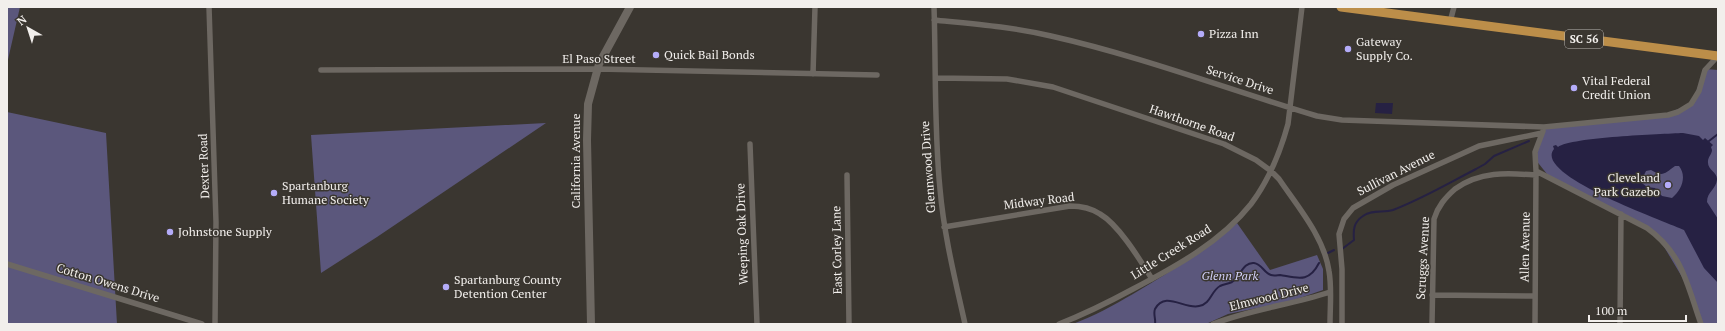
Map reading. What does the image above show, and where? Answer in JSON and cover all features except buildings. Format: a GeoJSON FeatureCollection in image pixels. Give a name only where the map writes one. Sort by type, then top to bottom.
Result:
{"type":"FeatureCollection","features":[{"type":"Feature","properties":{"kind":"main road","name":"California Avenue"},"geometry":{"type":"LineString","coordinates":[[591,324],[586,122],[591,92],[597,70],[630,7]]}},
{"type":"Feature","properties":{"kind":"main road","name":"SC 56"},"geometry":{"type":"LineString","coordinates":[[1341,7],[1718,56]]}},
{"type":"Feature","properties":{"kind":"street","name":"Dexter Road"},"geometry":{"type":"LineString","coordinates":[[209,7],[216,222],[215,324]]}},
{"type":"Feature","properties":{"kind":"street"},"geometry":{"type":"LineString","coordinates":[[813,74],[815,7]]}},
{"type":"Feature","properties":{"kind":"street","name":"Glennwood Drive"},"geometry":{"type":"LineString","coordinates":[[934,7],[937,153],[944,227],[965,324]]}},
{"type":"Feature","properties":{"kind":"street","name":"Little Creek Road"},"geometry":{"type":"LineString","coordinates":[[1059,324],[1103,305],[1152,279],[1196,252],[1232,225],[1254,198],[1271,171],[1284,140],[1291,108],[1302,7]]}},
{"type":"Feature","properties":{"kind":"street"},"geometry":{"type":"LineString","coordinates":[[1450,22],[1454,7]]}},
{"type":"Feature","properties":{"kind":"street","name":"Service Drive"},"geometry":{"type":"LineString","coordinates":[[934,20],[1004,27],[1052,36],[1136,59],[1317,116],[1342,120],[1543,130]]}},
{"type":"Feature","properties":{"kind":"street"},"geometry":{"type":"LineString","coordinates":[[1543,130],[1658,117],[1678,112],[1685,109],[1696,97],[1705,70],[1718,56]]}},
{"type":"Feature","properties":{"kind":"street","name":"El Paso Street"},"geometry":{"type":"LineString","coordinates":[[320,70],[597,70],[877,75]]}},
{"type":"Feature","properties":{"kind":"street","name":"Hawthorne Road"},"geometry":{"type":"LineString","coordinates":[[936,78],[1006,78],[1053,87],[1220,142],[1251,157],[1271,171],[1279,179],[1302,213],[1323,249],[1329,272],[1330,324]]}},
{"type":"Feature","properties":{"kind":"street","name":"Allen Avenue"},"geometry":{"type":"LineString","coordinates":[[1535,324],[1535,152],[1543,130]]}},
{"type":"Feature","properties":{"kind":"street","name":"Sullivan Avenue"},"geometry":{"type":"LineString","coordinates":[[1342,324],[1342,269],[1339,234],[1344,219],[1353,208],[1393,185],[1479,146],[1543,130]]}},
{"type":"Feature","properties":{"kind":"street","name":"Weeping Oak Drive"},"geometry":{"type":"LineString","coordinates":[[750,144],[757,324]]}},
{"type":"Feature","properties":{"kind":"street"},"geometry":{"type":"LineString","coordinates":[[1536,173],[1621,214],[1652,232],[1666,244],[1673,253],[1684,275],[1701,324]]}},
{"type":"Feature","properties":{"kind":"street","name":"Scruggs Avenue"},"geometry":{"type":"LineString","coordinates":[[1432,324],[1434,219],[1436,212],[1444,199],[1459,187],[1479,176],[1536,173]]}},
{"type":"Feature","properties":{"kind":"street","name":"East Corley Lane"},"geometry":{"type":"LineString","coordinates":[[847,176],[849,324]]}},
{"type":"Feature","properties":{"kind":"street","name":"Midway Road"},"geometry":{"type":"LineString","coordinates":[[944,227],[1070,206],[1081,206],[1096,212],[1109,221],[1134,252],[1152,279]]}},
{"type":"Feature","properties":{"kind":"street"},"geometry":{"type":"LineString","coordinates":[[1620,324],[1621,214]]}},
{"type":"Feature","properties":{"kind":"street","name":"Cotton Owens Drive"},"geometry":{"type":"LineString","coordinates":[[7,264],[202,324]]}},
{"type":"Feature","properties":{"kind":"street","name":"Elmwood Drive"},"geometry":{"type":"LineString","coordinates":[[1213,324],[1234,316],[1288,305],[1330,292]]}},
{"type":"Feature","properties":{"kind":"street"},"geometry":{"type":"LineString","coordinates":[[1432,295],[1535,296]]}},
{"type":"Feature","properties":{"kind":"green space"},"geometry":{"type":"Polygon","coordinates":[[[7,7],[20,7],[7,64],[7,7]]]}},
{"type":"Feature","properties":{"kind":"green space"},"geometry":{"type":"Polygon","coordinates":[[[1705,69],[1718,70],[1718,324],[1703,324],[1688,287],[1657,235],[1551,179],[1535,159],[1546,126],[1658,117],[1691,104],[1705,69]]]}},
{"type":"Feature","properties":{"kind":"green space"},"geometry":{"type":"Polygon","coordinates":[[[7,112],[106,133],[117,324],[7,324],[7,112]]]}},
{"type":"Feature","properties":{"kind":"green space"},"geometry":{"type":"Polygon","coordinates":[[[546,123],[377,237],[321,273],[311,135],[546,123]]]}},
{"type":"Feature","properties":{"kind":"green space","name":"Glenn Park"},"geometry":{"type":"Polygon","coordinates":[[[1237,223],[1270,270],[1317,255],[1323,269],[1323,290],[1291,301],[1228,314],[1206,324],[1073,324],[1104,310],[1147,286],[1199,252],[1237,223]]]}},
{"type":"Feature","properties":{"kind":"shaded area"},"geometry":{"type":"Polygon","coordinates":[[[1376,103],[1393,103],[1392,114],[1375,113],[1376,103]]]}},
{"type":"Feature","properties":{"kind":"shaded area"},"geometry":{"type":"Polygon","coordinates":[[[1683,133],[1699,136],[1703,140],[1705,138],[1713,145],[1711,147],[1712,151],[1708,164],[1716,175],[1717,180],[1708,196],[1707,202],[1718,219],[1718,283],[1704,268],[1684,230],[1630,208],[1581,184],[1563,172],[1553,160],[1553,146],[1556,145],[1558,147],[1598,138],[1683,133]],[[1675,166],[1663,174],[1651,170],[1646,171],[1642,179],[1642,183],[1647,187],[1655,188],[1662,196],[1672,198],[1676,195],[1682,183],[1683,174],[1679,166],[1675,166]]]}},
{"type":"Feature","properties":{"kind":"waterway"},"geometry":{"type":"LineString","coordinates":[[1709,141],[1718,134]]}},
{"type":"Feature","properties":{"kind":"waterway"},"geometry":{"type":"LineString","coordinates":[[1342,249],[1354,240],[1354,229],[1356,223],[1366,214],[1393,210],[1414,201],[1485,164],[1494,156],[1529,141]]}},
{"type":"Feature","properties":{"kind":"waterway"},"geometry":{"type":"LineString","coordinates":[[1328,253],[1334,250]]}},
{"type":"Feature","properties":{"kind":"waterway"},"geometry":{"type":"LineString","coordinates":[[1155,324],[1154,311],[1159,304],[1164,301],[1170,301],[1194,306],[1203,305],[1209,300],[1217,288],[1235,280],[1244,267],[1250,263],[1259,265],[1271,275],[1298,278],[1311,274],[1319,263]]}},
{"type":"Feature","properties":{"kind":"place","name":"Pizza Inn"},"geometry":{"type":"Point","coordinates":[1201,34]}},
{"type":"Feature","properties":{"kind":"place","name":"Gateway Supply Co."},"geometry":{"type":"Point","coordinates":[1348,49]}},
{"type":"Feature","properties":{"kind":"place","name":"Quick Bail Bonds"},"geometry":{"type":"Point","coordinates":[656,55]}},
{"type":"Feature","properties":{"kind":"place","name":"Vital Federal Credit Union"},"geometry":{"type":"Point","coordinates":[1574,88]}},
{"type":"Feature","properties":{"kind":"place","name":"Cleveland Park Gazebo"},"geometry":{"type":"Point","coordinates":[1668,185]}},
{"type":"Feature","properties":{"kind":"place","name":"Spartanburg Humane Society"},"geometry":{"type":"Point","coordinates":[274,193]}},
{"type":"Feature","properties":{"kind":"place","name":"Johnstone Supply"},"geometry":{"type":"Point","coordinates":[170,232]}},
{"type":"Feature","properties":{"kind":"place","name":"Spartanburg County Detention Center"},"geometry":{"type":"Point","coordinates":[446,287]}}]}
